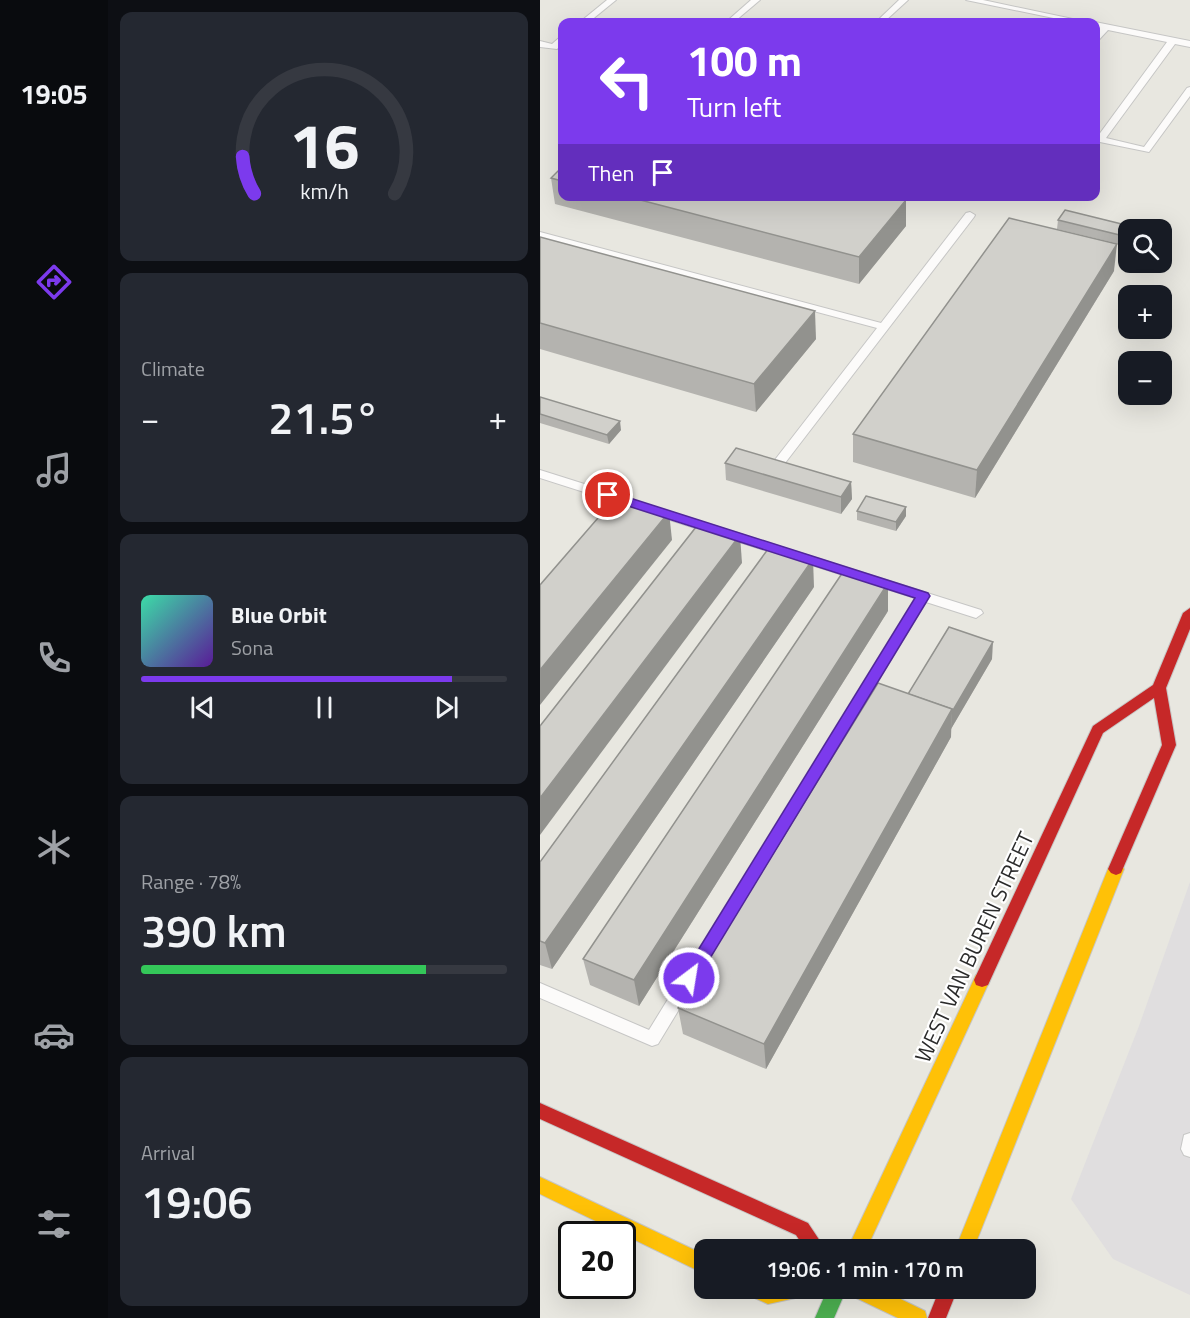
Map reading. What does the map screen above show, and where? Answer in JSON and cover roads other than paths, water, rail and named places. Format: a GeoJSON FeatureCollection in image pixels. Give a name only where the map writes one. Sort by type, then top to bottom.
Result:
{"type":"FeatureCollection","features":[{"type":"Feature","properties":{"kind":"main road"},"geometry":{"type":"LineString","coordinates":[[968,1239],[1116,869],[1169,745],[1159,688],[1190,613]]}},
{"type":"Feature","properties":{"kind":"main road","name":"WEST VAN BUREN STREET"},"geometry":{"type":"LineString","coordinates":[[861,1239],[1098,730],[1159,688]]}},
{"type":"Feature","properties":{"kind":"main road"},"geometry":{"type":"LineString","coordinates":[[540,1111],[802,1229],[810,1239]]}},
{"type":"Feature","properties":{"kind":"main road"},"geometry":{"type":"LineString","coordinates":[[540,1185],[694,1260]]}},
{"type":"Feature","properties":{"kind":"main road"},"geometry":{"type":"LineString","coordinates":[[824,1318],[833,1299]]}},
{"type":"Feature","properties":{"kind":"main road"},"geometry":{"type":"LineString","coordinates":[[879,1299],[918,1318]]}},
{"type":"Feature","properties":{"kind":"main road"},"geometry":{"type":"LineString","coordinates":[[937,1318],[945,1299]]}},
{"type":"Feature","properties":{"kind":"lane"},"geometry":{"type":"LineString","coordinates":[[589,18],[612,0]]}},
{"type":"Feature","properties":{"kind":"lane"},"geometry":{"type":"LineString","coordinates":[[735,18],[756,0]]}},
{"type":"Feature","properties":{"kind":"lane"},"geometry":{"type":"LineString","coordinates":[[884,18],[904,0]]}},
{"type":"Feature","properties":{"kind":"lane"},"geometry":{"type":"LineString","coordinates":[[970,0],[1041,18]]}},
{"type":"Feature","properties":{"kind":"lane"},"geometry":{"type":"LineString","coordinates":[[1100,26],[1190,44]]}},
{"type":"Feature","properties":{"kind":"lane"},"geometry":{"type":"LineString","coordinates":[[1100,35],[1106,27]]}},
{"type":"Feature","properties":{"kind":"lane"},"geometry":{"type":"LineString","coordinates":[[1100,134],[1173,40]]}},
{"type":"Feature","properties":{"kind":"lane"},"geometry":{"type":"LineString","coordinates":[[540,44],[558,48]]}},
{"type":"Feature","properties":{"kind":"lane"},"geometry":{"type":"LineString","coordinates":[[1100,139],[1146,150],[1190,90]]}},
{"type":"Feature","properties":{"kind":"lane"},"geometry":{"type":"LineString","coordinates":[[778,464],[970,215]]}},
{"type":"Feature","properties":{"kind":"lane"},"geometry":{"type":"LineString","coordinates":[[540,236],[884,327]]}},
{"type":"Feature","properties":{"kind":"lane"},"geometry":{"type":"LineString","coordinates":[[540,474],[976,613]]}},
{"type":"Feature","properties":{"kind":"lane"},"geometry":{"type":"LineString","coordinates":[[540,990],[652,1039],[923,596]]}},
{"type":"Feature","properties":{"kind":"lane"},"geometry":{"type":"LineString","coordinates":[[1190,1141],[1190,1149]]}}]}
